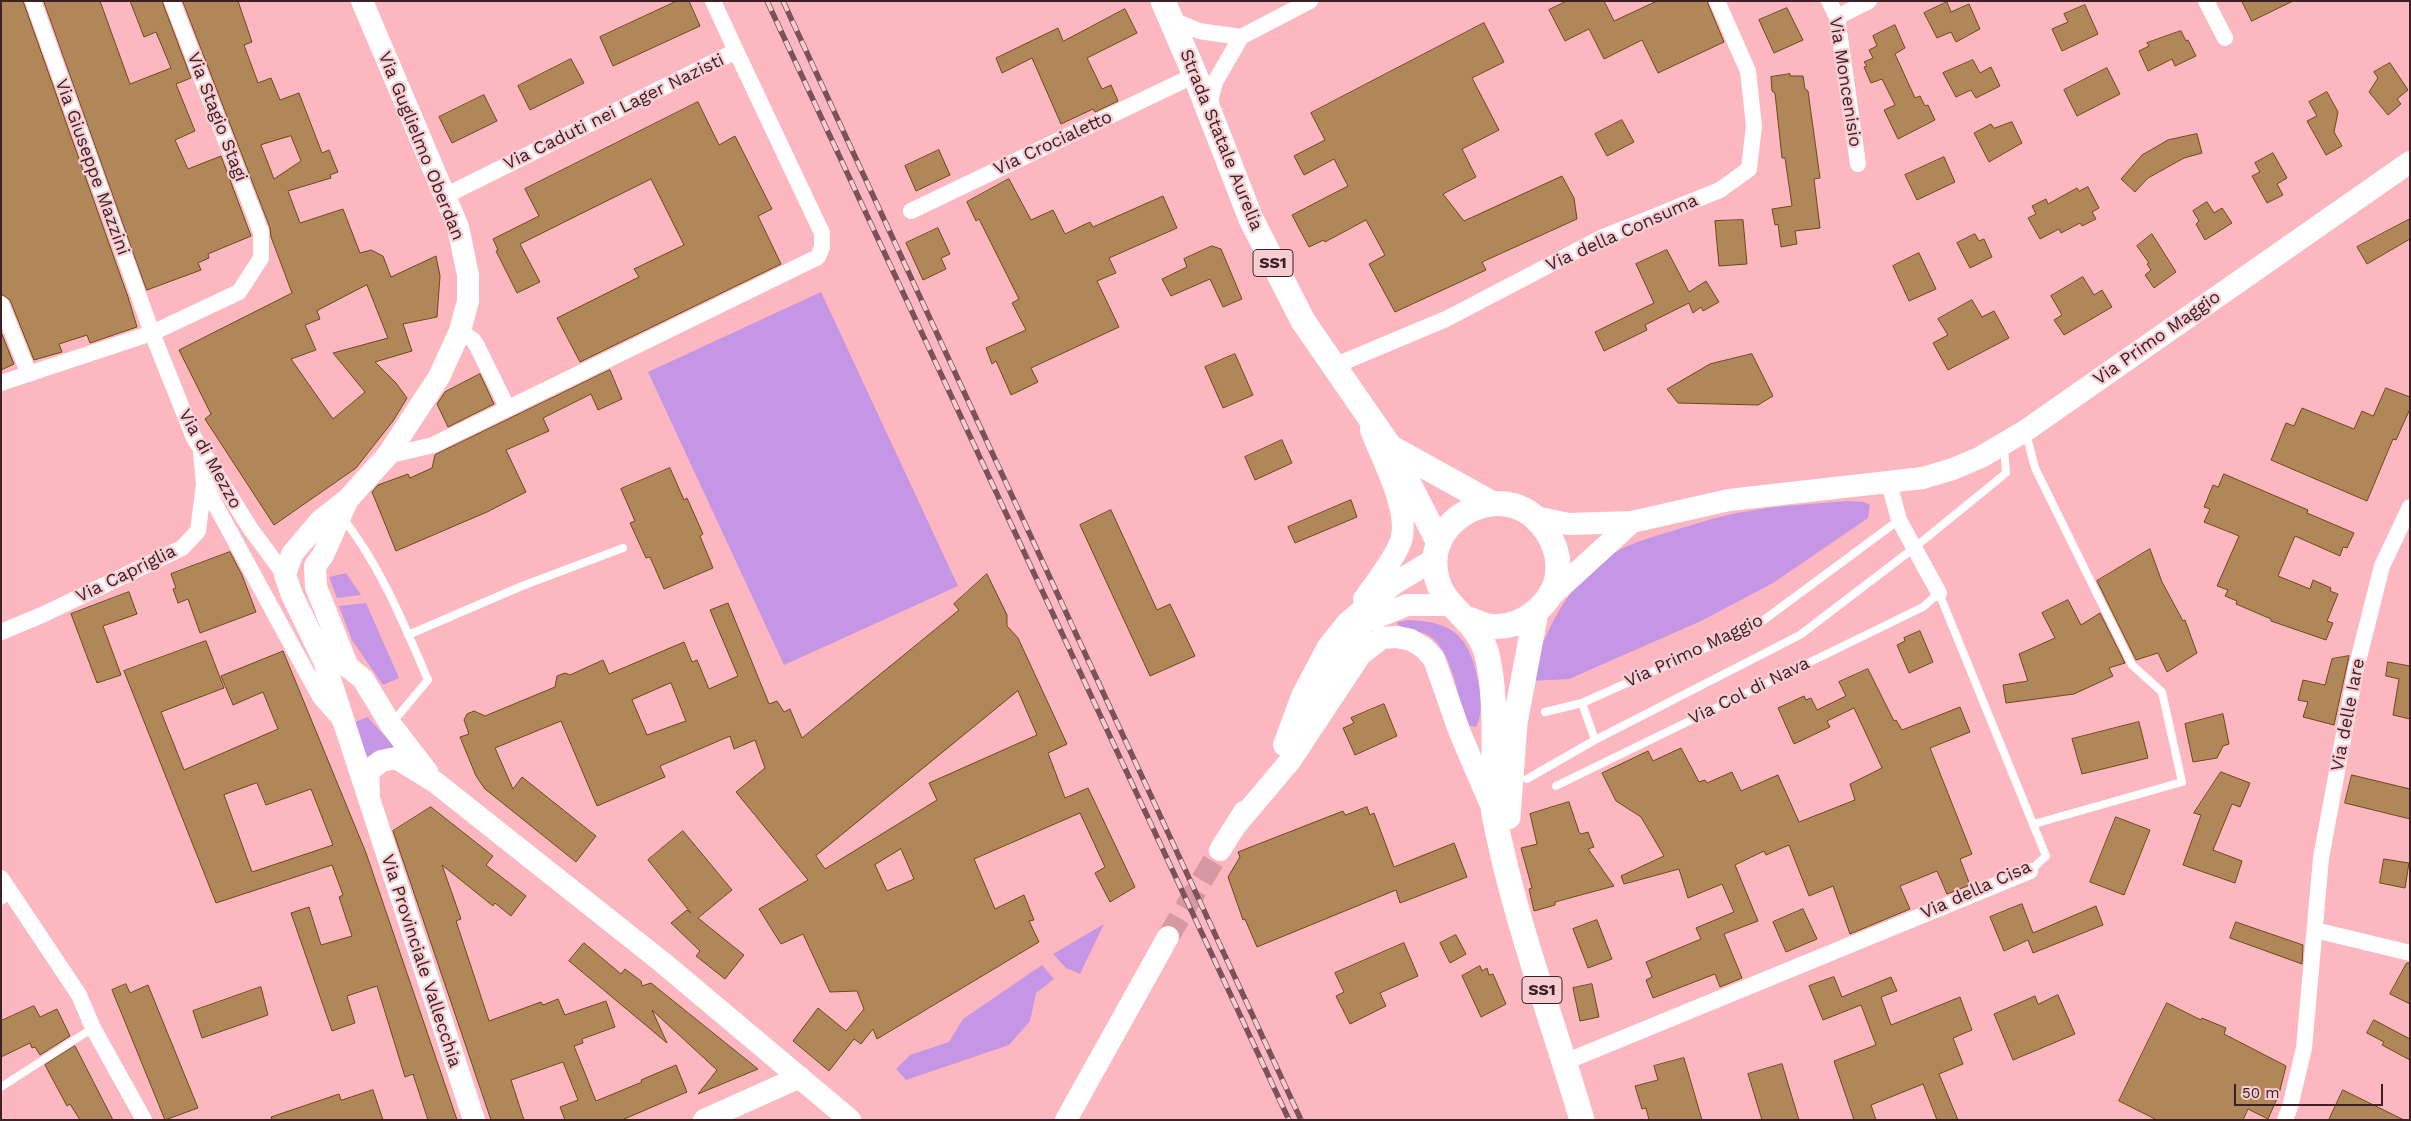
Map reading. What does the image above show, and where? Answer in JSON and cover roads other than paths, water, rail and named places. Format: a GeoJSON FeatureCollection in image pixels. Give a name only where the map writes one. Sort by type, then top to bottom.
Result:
{"type":"FeatureCollection","features":[{"type":"Feature","properties":{"kind":"main road","name":"Strada Statale Aurelia"},"geometry":{"type":"LineString","coordinates":[[1167,10],[1195,75],[1251,219],[1303,321],[1390,447],[1437,551]]}},
{"type":"Feature","properties":{"kind":"main road","name":"Strada Statale Aurelia"},"geometry":{"type":"LineString","coordinates":[[1390,447],[1492,503]]}},
{"type":"Feature","properties":{"kind":"main road"},"geometry":{"type":"LineString","coordinates":[[1459,612],[1491,626],[1515,624],[1543,605],[1558,569],[1553,540],[1535,517],[1515,506],[1492,503],[1469,510],[1451,523],[1437,551],[1438,583],[1486,650],[1494,730],[1494,811],[1504,860]]}},
{"type":"Feature","properties":{"kind":"main road","name":"SS1"},"geometry":{"type":"LineString","coordinates":[[1543,605],[1515,724],[1504,860],[1515,907],[1582,1120]]}},
{"type":"Feature","properties":{"kind":"street","name":"Via Giuseppe Mazzini"},"geometry":{"type":"LineString","coordinates":[[33,1],[152,333]]}},
{"type":"Feature","properties":{"kind":"street","name":"Via Stagio Stagi"},"geometry":{"type":"LineString","coordinates":[[152,333],[239,292],[261,258],[261,232],[172,1]]}},
{"type":"Feature","properties":{"kind":"street","name":"Via Guglielmo Oberdan"},"geometry":{"type":"LineString","coordinates":[[345,507],[387,456],[439,377],[460,330],[468,301],[468,275],[458,227],[443,197],[362,1]]}},
{"type":"Feature","properties":{"kind":"street","name":"Via Caduti nei Lager Nazisti"},"geometry":{"type":"LineString","coordinates":[[443,197],[736,51],[713,1]]}},
{"type":"Feature","properties":{"kind":"street"},"geometry":{"type":"LineString","coordinates":[[1208,109],[1215,82],[1241,37],[1310,1]]}},
{"type":"Feature","properties":{"kind":"street","name":"Via della Consuma"},"geometry":{"type":"LineString","coordinates":[[1334,366],[1446,318],[1601,238],[1720,190],[1749,169],[1754,126],[1748,71],[1717,1]]}},
{"type":"Feature","properties":{"kind":"street","name":"Via Moncenisio"},"geometry":{"type":"LineString","coordinates":[[1829,1],[1837,17],[1858,164]]}},
{"type":"Feature","properties":{"kind":"street"},"geometry":{"type":"LineString","coordinates":[[1837,17],[1869,1]]}},
{"type":"Feature","properties":{"kind":"street"},"geometry":{"type":"LineString","coordinates":[[2206,1],[2225,38]]}},
{"type":"Feature","properties":{"kind":"street"},"geometry":{"type":"LineString","coordinates":[[1167,10],[1198,31],[1241,37]]}},
{"type":"Feature","properties":{"kind":"street"},"geometry":{"type":"LineString","coordinates":[[387,456],[432,445],[818,257],[822,247],[822,233],[736,51]]}},
{"type":"Feature","properties":{"kind":"street","name":"Via Crocialetto"},"geometry":{"type":"LineString","coordinates":[[911,211],[1195,75]]}},
{"type":"Feature","properties":{"kind":"street","name":"Via Primo Maggio"},"geometry":{"type":"LineString","coordinates":[[1535,517],[1569,524],[1632,522],[1728,500],[1889,483],[1923,478],[1953,469],[2025,431],[2410,162]]}},
{"type":"Feature","properties":{"kind":"street"},"geometry":{"type":"LineString","coordinates":[[1,304],[29,374]]}},
{"type":"Feature","properties":{"kind":"street"},"geometry":{"type":"LineString","coordinates":[[460,330],[473,340],[477,346],[507,407]]}},
{"type":"Feature","properties":{"kind":"street"},"geometry":{"type":"LineString","coordinates":[[1,384],[152,333]]}},
{"type":"Feature","properties":{"kind":"street","name":"Via di Mezzo"},"geometry":{"type":"LineString","coordinates":[[152,333],[172,388],[200,448],[250,528],[304,600],[329,643],[348,667]]}},
{"type":"Feature","properties":{"kind":"street","name":"Strada Statale Aurelia"},"geometry":{"type":"LineString","coordinates":[[1346,623],[1378,580],[1402,538],[1399,504],[1361,404]]}},
{"type":"Feature","properties":{"kind":"street","name":"Via Capriglia"},"geometry":{"type":"LineString","coordinates":[[1,632],[42,615],[182,548],[198,531],[204,484],[200,448]]}},
{"type":"Feature","properties":{"kind":"street"},"geometry":{"type":"LineString","coordinates":[[1889,483],[1899,520]]}},
{"type":"Feature","properties":{"kind":"street"},"geometry":{"type":"LineString","coordinates":[[204,484],[320,697],[343,718]]}},
{"type":"Feature","properties":{"kind":"street"},"geometry":{"type":"LineString","coordinates":[[345,507],[320,521],[302,541],[292,554],[286,575],[292,595],[324,662],[370,802]]}},
{"type":"Feature","properties":{"kind":"street"},"geometry":{"type":"LineString","coordinates":[[345,507],[315,566],[316,587],[348,667],[363,679],[391,725],[435,782]]}},
{"type":"Feature","properties":{"kind":"street","name":"Via delle Iare"},"geometry":{"type":"LineString","coordinates":[[2285,1120],[2290,1107],[2304,1048],[2321,858],[2356,669],[2382,566],[2410,507]]}},
{"type":"Feature","properties":{"kind":"street","name":"Via della Cisa"},"geometry":{"type":"LineString","coordinates":[[1899,520],[1940,593]]}},
{"type":"Feature","properties":{"kind":"street","name":"Via Primo Maggio"},"geometry":{"type":"LineString","coordinates":[[1543,605],[1632,522]]}},
{"type":"Feature","properties":{"kind":"street"},"geometry":{"type":"LineString","coordinates":[[1284,745],[1306,687],[1328,647],[1346,623],[1437,551]]}},
{"type":"Feature","properties":{"kind":"street"},"geometry":{"type":"LineString","coordinates":[[1220,850],[1284,745],[1365,622],[1407,604],[1459,612]]}},
{"type":"Feature","properties":{"kind":"street"},"geometry":{"type":"LineString","coordinates":[[1236,825],[1290,761],[1361,654],[1382,638],[1397,637],[1418,644],[1434,659],[1460,733],[1494,811]]}},
{"type":"Feature","properties":{"kind":"street"},"geometry":{"type":"LineString","coordinates":[[343,718],[373,698]]}},
{"type":"Feature","properties":{"kind":"street"},"geometry":{"type":"LineString","coordinates":[[370,802],[368,772],[381,761],[396,758],[435,782],[662,962],[850,1120]]}},
{"type":"Feature","properties":{"kind":"street","name":"Via Provinciale Vallecchia"},"geometry":{"type":"LineString","coordinates":[[370,802],[474,1120]]}},
{"type":"Feature","properties":{"kind":"street","name":"Via della Cisa"},"geometry":{"type":"LineString","coordinates":[[1565,1062],[2030,871]]}},
{"type":"Feature","properties":{"kind":"street"},"geometry":{"type":"LineString","coordinates":[[1,878],[6,898],[79,995],[93,1028],[144,1120]]}},
{"type":"Feature","properties":{"kind":"street"},"geometry":{"type":"LineString","coordinates":[[2315,930],[2410,953]]}},
{"type":"Feature","properties":{"kind":"street"},"geometry":{"type":"LineString","coordinates":[[1066,1120],[1168,937]]}},
{"type":"Feature","properties":{"kind":"street"},"geometry":{"type":"LineString","coordinates":[[704,1120],[800,1077]]}},
{"type":"Feature","properties":{"kind":"street"},"geometry":{"type":"LineString","coordinates":[[1052,1120],[1085,1083]]}},
{"type":"Feature","properties":{"kind":"lane"},"geometry":{"type":"LineString","coordinates":[[2025,431],[2035,468],[2132,665],[2162,692],[2182,782],[2034,824]]}},
{"type":"Feature","properties":{"kind":"lane"},"geometry":{"type":"LineString","coordinates":[[1527,779],[1595,740],[1800,635],[1914,548],[2006,472],[2004,443]]}},
{"type":"Feature","properties":{"kind":"lane"},"geometry":{"type":"LineString","coordinates":[[345,507],[354,532],[379,574],[428,680],[391,725]]}},
{"type":"Feature","properties":{"kind":"lane","name":"Via Primo Maggio"},"geometry":{"type":"LineString","coordinates":[[1545,712],[1582,703],[1757,624],[1899,520]]}},
{"type":"Feature","properties":{"kind":"lane"},"geometry":{"type":"LineString","coordinates":[[408,634],[522,586],[623,548]]}},
{"type":"Feature","properties":{"kind":"lane","name":"Via della Cisa"},"geometry":{"type":"LineString","coordinates":[[1940,593],[2046,856],[2030,871]]}},
{"type":"Feature","properties":{"kind":"lane","name":"Via Col di Nava"},"geometry":{"type":"LineString","coordinates":[[1556,786],[1923,607],[1940,593]]}},
{"type":"Feature","properties":{"kind":"lane"},"geometry":{"type":"LineString","coordinates":[[1582,703],[1595,740]]}},
{"type":"Feature","properties":{"kind":"lane"},"geometry":{"type":"LineString","coordinates":[[1,1087],[93,1028]]}},
{"type":"Feature","properties":{"kind":"tunnel"},"geometry":{"type":"LineString","coordinates":[[1168,937],[1220,850]]}},
{"type":"Feature","properties":{"kind":"railway"},"geometry":{"type":"LineString","coordinates":[[767,1],[1289,1120]]}},
{"type":"Feature","properties":{"kind":"railway"},"geometry":{"type":"LineString","coordinates":[[783,1],[1301,1120]]}}]}
